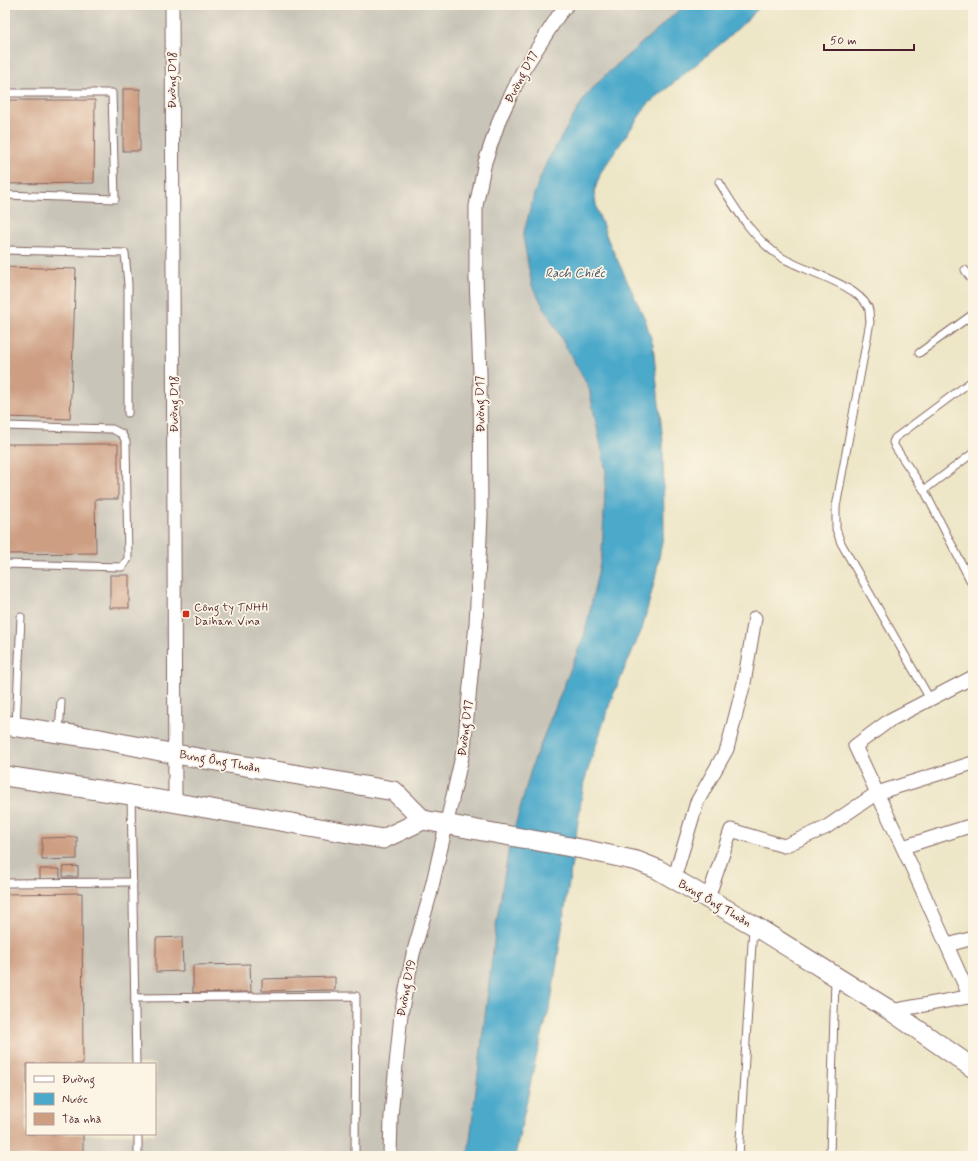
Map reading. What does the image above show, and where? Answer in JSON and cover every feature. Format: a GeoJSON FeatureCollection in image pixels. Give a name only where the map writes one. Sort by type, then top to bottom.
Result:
{"type":"FeatureCollection","features":[{"type":"Feature","properties":{"kind":"street","name":"Đường D18"},"geometry":{"type":"LineString","coordinates":[[172,5],[175,802]]}},
{"type":"Feature","properties":{"kind":"street","name":"Đường D17"},"geometry":{"type":"LineString","coordinates":[[446,824],[464,748],[476,624],[481,515],[480,373],[476,278],[476,206],[485,162],[500,118],[522,72],[558,16],[567,5]]}},
{"type":"Feature","properties":{"kind":"street"},"geometry":{"type":"LineString","coordinates":[[674,879],[697,802],[727,749],[744,683],[755,618]]}},
{"type":"Feature","properties":{"kind":"street"},"geometry":{"type":"LineString","coordinates":[[891,1011],[971,997],[877,792],[854,746],[890,720],[973,677]]}},
{"type":"Feature","properties":{"kind":"street","name":"Bưng Ông Thoàn"},"geometry":{"type":"LineString","coordinates":[[11,726],[394,791],[423,820],[588,850],[637,861],[674,879],[753,925],[891,1011],[973,1068]]}},
{"type":"Feature","properties":{"kind":"street"},"geometry":{"type":"LineString","coordinates":[[708,898],[731,830],[784,846],[825,828],[877,792],[973,764]]}},
{"type":"Feature","properties":{"kind":"street"},"geometry":{"type":"LineString","coordinates":[[5,776],[175,802],[383,839],[423,820]]}},
{"type":"Feature","properties":{"kind":"street","name":"Đường D19"},"geometry":{"type":"LineString","coordinates":[[390,1156],[391,1116],[400,1014],[413,954],[430,895],[446,824]]}},
{"type":"Feature","properties":{"kind":"street"},"geometry":{"type":"LineString","coordinates":[[902,847],[973,825]]}},
{"type":"Feature","properties":{"kind":"street"},"geometry":{"type":"LineString","coordinates":[[948,945],[973,938]]}},
{"type":"Feature","properties":{"kind":"lane"},"geometry":{"type":"LineString","coordinates":[[5,93],[112,93],[115,199],[5,195]]}},
{"type":"Feature","properties":{"kind":"lane"},"geometry":{"type":"LineString","coordinates":[[719,182],[740,215],[759,239],[781,257],[852,291],[869,308],[870,322],[836,507],[836,529],[841,543],[930,699]]}},
{"type":"Feature","properties":{"kind":"lane"},"geometry":{"type":"LineString","coordinates":[[5,250],[125,253],[128,284],[128,414]]}},
{"type":"Feature","properties":{"kind":"lane"},"geometry":{"type":"LineString","coordinates":[[965,270],[973,282]]}},
{"type":"Feature","properties":{"kind":"lane"},"geometry":{"type":"LineString","coordinates":[[919,353],[973,314]]}},
{"type":"Feature","properties":{"kind":"lane"},"geometry":{"type":"LineString","coordinates":[[973,380],[895,438],[893,442],[924,490],[973,586]]}},
{"type":"Feature","properties":{"kind":"lane"},"geometry":{"type":"LineString","coordinates":[[5,426],[112,429],[122,434],[126,442],[128,559],[122,567],[5,564]]}},
{"type":"Feature","properties":{"kind":"lane"},"geometry":{"type":"LineString","coordinates":[[924,490],[973,453]]}},
{"type":"Feature","properties":{"kind":"lane"},"geometry":{"type":"LineString","coordinates":[[11,726],[21,617]]}},
{"type":"Feature","properties":{"kind":"lane"},"geometry":{"type":"LineString","coordinates":[[59,733],[62,702]]}},
{"type":"Feature","properties":{"kind":"lane"},"geometry":{"type":"LineString","coordinates":[[131,795],[134,882],[136,1063]]}},
{"type":"Feature","properties":{"kind":"lane"},"geometry":{"type":"LineString","coordinates":[[5,883],[134,882]]}},
{"type":"Feature","properties":{"kind":"lane"},"geometry":{"type":"LineString","coordinates":[[739,1156],[753,925]]}},
{"type":"Feature","properties":{"kind":"lane"},"geometry":{"type":"LineString","coordinates":[[830,1156],[836,978]]}},
{"type":"Feature","properties":{"kind":"lane"},"geometry":{"type":"LineString","coordinates":[[135,998],[356,996],[355,1156]]}},
{"type":"Feature","properties":{"kind":"lane"},"geometry":{"type":"LineString","coordinates":[[138,1135],[138,1156]]}},
{"type":"Feature","properties":{"kind":"shaded area"},"geometry":{"type":"Polygon","coordinates":[[[5,5],[685,5],[602,78],[585,97],[547,161],[535,191],[523,236],[532,286],[589,388],[606,471],[602,554],[585,633],[533,763],[509,847],[496,926],[468,1156],[5,1156],[5,5]]]}},
{"type":"Feature","properties":{"kind":"water","name":"Rạch Chiếc"},"geometry":{"type":"Polygon","coordinates":[[[685,5],[762,5],[729,37],[647,105],[601,172],[594,192],[597,210],[608,240],[645,319],[653,345],[663,443],[664,531],[655,579],[642,629],[611,700],[584,782],[551,1002],[536,1058],[515,1156],[468,1156],[496,926],[509,847],[533,763],[585,633],[602,554],[606,471],[589,388],[532,286],[523,236],[535,191],[547,161],[585,97],[602,78],[685,5]]]}},
{"type":"Feature","properties":{"kind":"building"},"geometry":{"type":"Polygon","coordinates":[[[123,89],[140,89],[140,151],[123,151],[123,89]]]}},
{"type":"Feature","properties":{"kind":"building"},"geometry":{"type":"Polygon","coordinates":[[[5,100],[95,100],[94,183],[5,184],[5,100]]]}},
{"type":"Feature","properties":{"kind":"building"},"geometry":{"type":"Polygon","coordinates":[[[5,267],[76,269],[70,419],[5,417],[5,267]]]}},
{"type":"Feature","properties":{"kind":"building"},"geometry":{"type":"Polygon","coordinates":[[[5,444],[118,444],[118,499],[95,499],[96,553],[5,554],[5,444]]]}},
{"type":"Feature","properties":{"kind":"building"},"geometry":{"type":"Polygon","coordinates":[[[110,575],[129,575],[129,608],[110,608],[110,575]]]}},
{"type":"Feature","properties":{"kind":"building"},"geometry":{"type":"Polygon","coordinates":[[[77,837],[77,859],[42,860],[42,838],[77,837]]]}},
{"type":"Feature","properties":{"kind":"building"},"geometry":{"type":"Polygon","coordinates":[[[78,866],[78,877],[63,877],[63,867],[78,866]]]}},
{"type":"Feature","properties":{"kind":"building"},"geometry":{"type":"Polygon","coordinates":[[[40,869],[60,869],[60,879],[40,880],[40,869]]]}},
{"type":"Feature","properties":{"kind":"building"},"geometry":{"type":"Polygon","coordinates":[[[82,893],[83,1063],[26,1063],[26,1135],[83,1135],[83,1156],[5,1156],[5,894],[82,893]]]}},
{"type":"Feature","properties":{"kind":"building"},"geometry":{"type":"Polygon","coordinates":[[[182,937],[183,971],[156,972],[156,938],[182,937]]]}},
{"type":"Feature","properties":{"kind":"building"},"geometry":{"type":"Polygon","coordinates":[[[250,964],[251,992],[193,993],[193,965],[250,964]]]}},
{"type":"Feature","properties":{"kind":"building"},"geometry":{"type":"Polygon","coordinates":[[[335,977],[335,990],[262,991],[262,979],[335,977]]]}},
{"type":"Feature","properties":{"kind":"place","name":"Công ty TNHH Daihan Vina"},"geometry":{"type":"Point","coordinates":[186,614]}}]}
